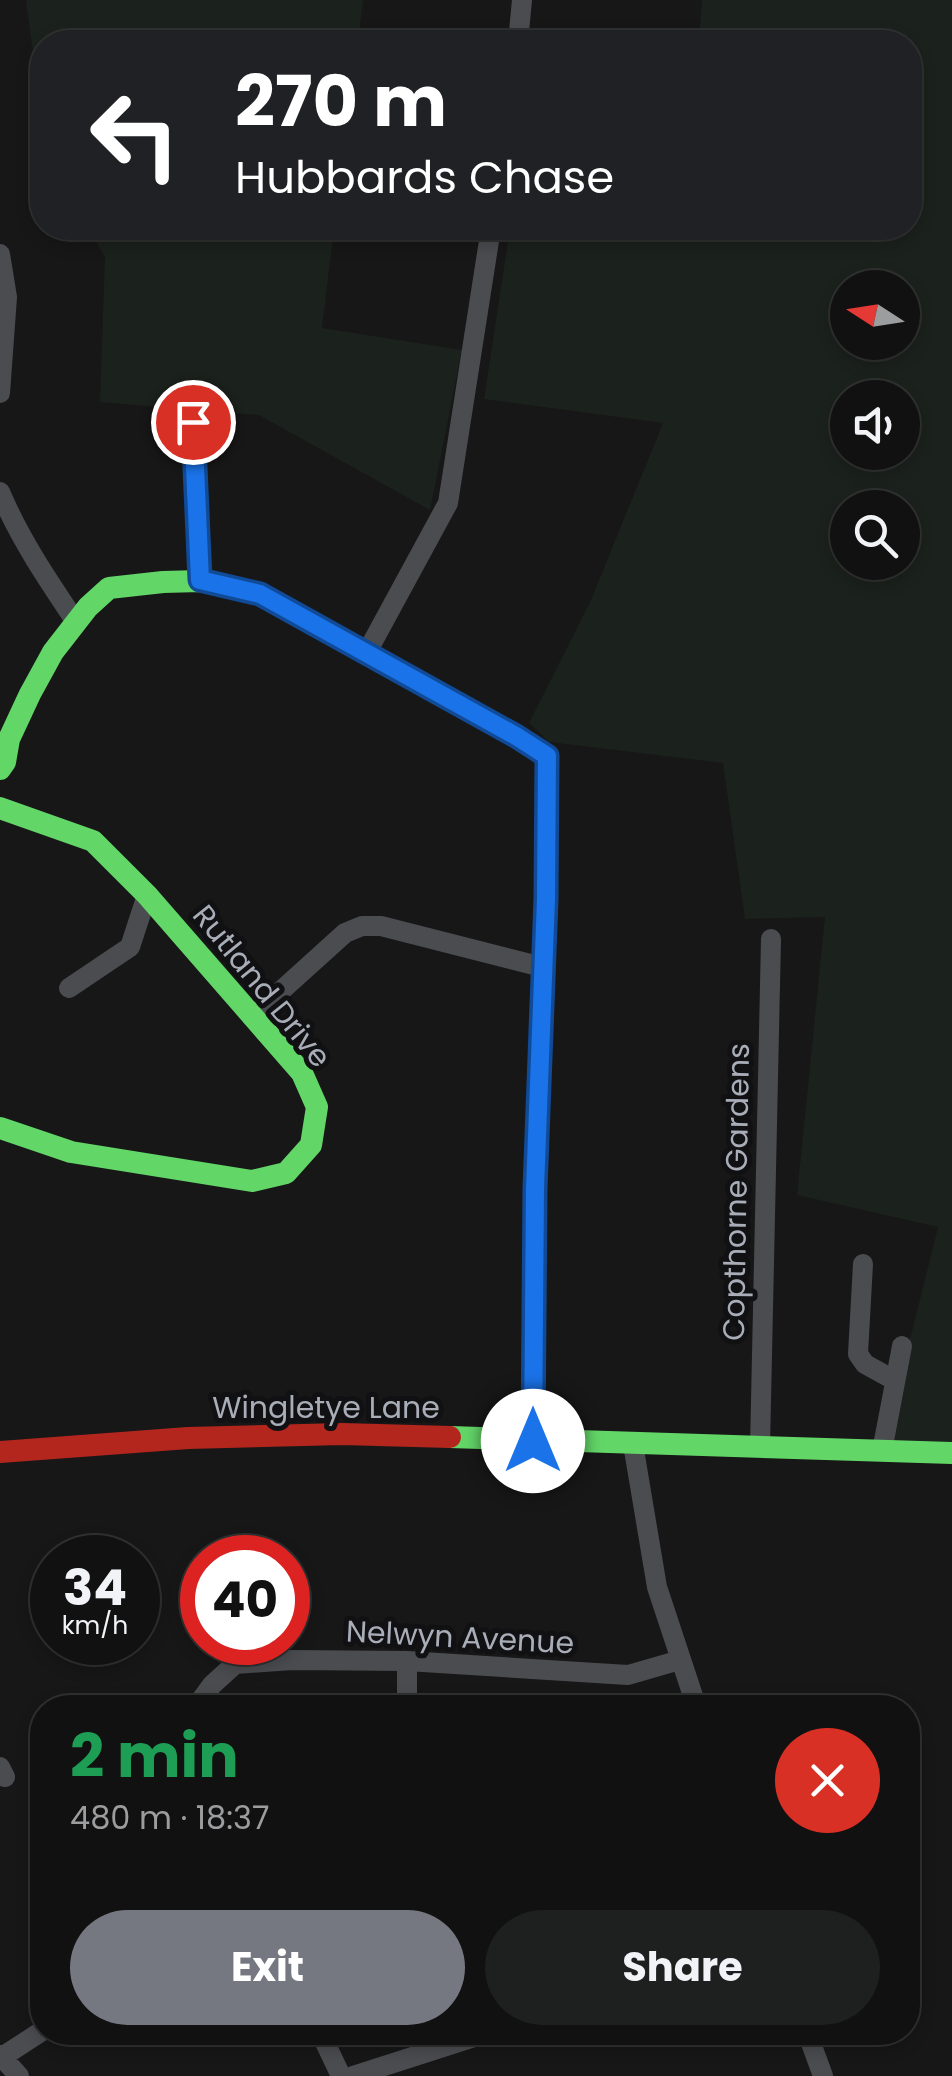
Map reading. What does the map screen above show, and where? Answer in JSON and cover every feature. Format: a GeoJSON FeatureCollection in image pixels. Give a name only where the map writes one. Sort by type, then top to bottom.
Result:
{"type":"FeatureCollection","features":[{"type":"Feature","properties":{"kind":"street"},"geometry":{"type":"LineString","coordinates":[[519,30],[522,0]]}},
{"type":"Feature","properties":{"kind":"street"},"geometry":{"type":"LineString","coordinates":[[366,654],[448,503],[489,240]]}},
{"type":"Feature","properties":{"kind":"street"},"geometry":{"type":"LineString","coordinates":[[0,254],[7,297],[0,393]]}},
{"type":"Feature","properties":{"kind":"street"},"geometry":{"type":"LineString","coordinates":[[193,422],[200,580]]}},
{"type":"Feature","properties":{"kind":"street"},"geometry":{"type":"LineString","coordinates":[[0,492],[39,569],[76,622]]}},
{"type":"Feature","properties":{"kind":"street"},"geometry":{"type":"LineString","coordinates":[[0,769],[5,762],[4,737],[53,652],[88,606],[108,588],[200,580],[260,594],[547,756],[534,1227],[533,1441]]}},
{"type":"Feature","properties":{"kind":"street","name":"Rutland Drive"},"geometry":{"type":"LineString","coordinates":[[0,808],[92,841],[147,895],[302,1073],[318,1107],[311,1145],[286,1173],[252,1181],[71,1152],[0,1128]]}},
{"type":"Feature","properties":{"kind":"street"},"geometry":{"type":"LineString","coordinates":[[68,988],[130,946],[147,895]]}},
{"type":"Feature","properties":{"kind":"street"},"geometry":{"type":"LineString","coordinates":[[252,1017],[345,933],[362,926],[381,926],[542,967]]}},
{"type":"Feature","properties":{"kind":"street","name":"Copthorne Gardens"},"geometry":{"type":"LineString","coordinates":[[760,1447],[771,939]]}},
{"type":"Feature","properties":{"kind":"street"},"geometry":{"type":"LineString","coordinates":[[863,1264],[858,1354],[865,1364],[894,1380]]}},
{"type":"Feature","properties":{"kind":"street"},"geometry":{"type":"LineString","coordinates":[[882,1451],[902,1346]]}},
{"type":"Feature","properties":{"kind":"street","name":"Wingletye Lane"},"geometry":{"type":"LineString","coordinates":[[0,1452],[188,1438],[342,1434],[952,1453]]}},
{"type":"Feature","properties":{"kind":"street"},"geometry":{"type":"LineString","coordinates":[[633,1444],[657,1587],[692,1695]]}},
{"type":"Feature","properties":{"kind":"street","name":"Nelwyn Avenue"},"geometry":{"type":"LineString","coordinates":[[205,1695],[235,1664],[292,1660],[406,1662],[628,1675],[680,1660]]}},
{"type":"Feature","properties":{"kind":"street"},"geometry":{"type":"LineString","coordinates":[[406,1662],[407,1695]]}},
{"type":"Feature","properties":{"kind":"street"},"geometry":{"type":"LineString","coordinates":[[19,2076],[1,2056],[30,2038]]}},
{"type":"Feature","properties":{"kind":"street"},"geometry":{"type":"LineString","coordinates":[[326,2045],[341,2076]]}},
{"type":"Feature","properties":{"kind":"street"},"geometry":{"type":"LineString","coordinates":[[353,2076],[450,2045]]}},
{"type":"Feature","properties":{"kind":"street"},"geometry":{"type":"LineString","coordinates":[[812,2045],[823,2076]]}},
{"type":"Feature","properties":{"kind":"shaded area"},"geometry":{"type":"Polygon","coordinates":[[[26,0],[363,0],[359,30],[30,30],[26,0]]]}},
{"type":"Feature","properties":{"kind":"shaded area"},"geometry":{"type":"Polygon","coordinates":[[[702,0],[952,0],[952,1452],[882,1451],[938,1227],[797,1195],[825,917],[745,919],[723,763],[549,742],[529,723],[591,600],[663,423],[484,399],[508,240],[922,240],[922,30],[700,30],[702,0]]]}},
{"type":"Feature","properties":{"kind":"shaded area"},"geometry":{"type":"Polygon","coordinates":[[[95,240],[333,240],[322,328],[462,350],[430,510],[259,415],[100,402],[105,257],[95,240]]]}},
{"type":"Feature","properties":{"kind":"traffic: fast"},"geometry":{"type":"LineString","coordinates":[[0,769],[30,694],[53,652],[88,607],[109,588],[163,582],[200,581],[260,594],[516,736],[547,757],[540,1069]]}},
{"type":"Feature","properties":{"kind":"traffic: fast"},"geometry":{"type":"LineString","coordinates":[[0,808],[93,841],[147,895],[302,1073],[317,1107],[311,1145],[286,1173],[252,1181],[71,1152],[0,1128]]}},
{"type":"Feature","properties":{"kind":"traffic: fast"},"geometry":{"type":"LineString","coordinates":[[450,1437],[952,1453]]}},
{"type":"Feature","properties":{"kind":"traffic: slow"},"geometry":{"type":"LineString","coordinates":[[533,1441],[540,1069]]}},
{"type":"Feature","properties":{"kind":"traffic: jam"},"geometry":{"type":"LineString","coordinates":[[0,1452],[188,1438],[342,1434],[450,1437]]}},
{"type":"Feature","properties":{"kind":"route"},"geometry":{"type":"LineString","coordinates":[[193,422],[200,580],[260,594],[547,756],[535,1189],[533,1441]]}}]}
